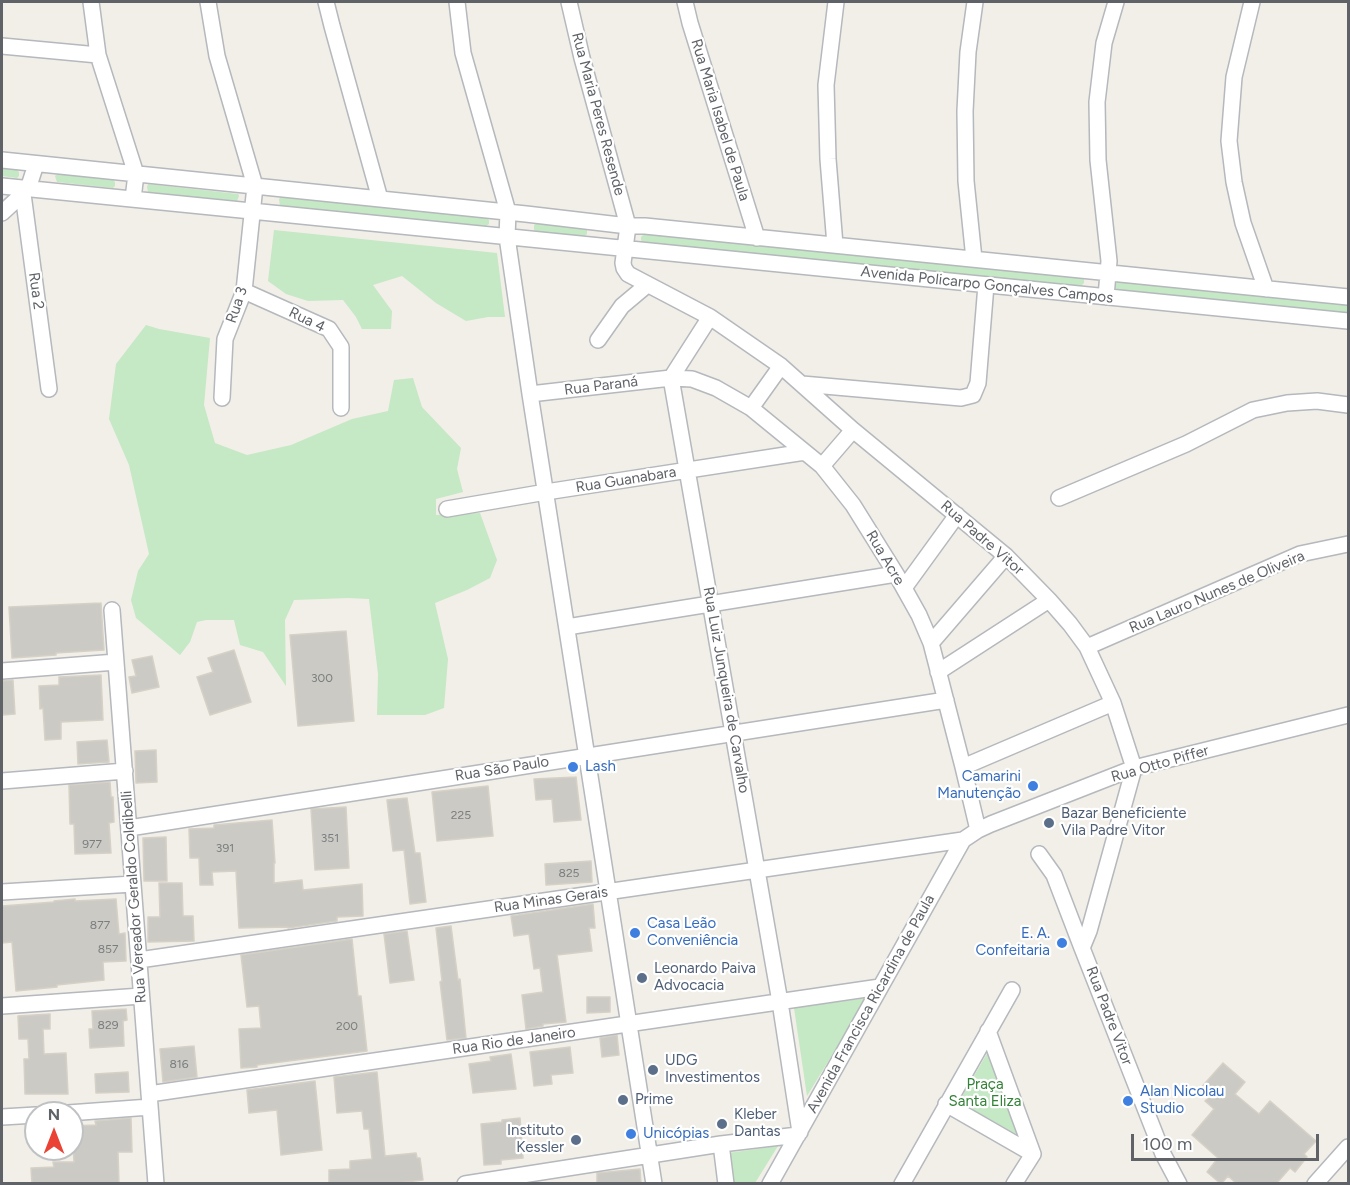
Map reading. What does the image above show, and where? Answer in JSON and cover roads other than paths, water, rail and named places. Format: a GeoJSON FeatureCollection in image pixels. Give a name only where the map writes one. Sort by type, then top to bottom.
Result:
{"type":"FeatureCollection","features":[{"type":"Feature","properties":{"kind":"street"},"geometry":{"type":"LineString","coordinates":[[91,2],[98,55],[136,174],[133,200]]}},
{"type":"Feature","properties":{"kind":"street"},"geometry":{"type":"LineString","coordinates":[[208,2],[217,56],[255,186]]}},
{"type":"Feature","properties":{"kind":"street"},"geometry":{"type":"LineString","coordinates":[[326,2],[380,199]]}},
{"type":"Feature","properties":{"kind":"street"},"geometry":{"type":"LineString","coordinates":[[457,2],[463,53],[508,212],[507,237],[530,394],[654,1184]]}},
{"type":"Feature","properties":{"kind":"street","name":"Rua Maria Peres Resende"},"geometry":{"type":"LineString","coordinates":[[569,2],[628,226]]}},
{"type":"Feature","properties":{"kind":"street","name":"Rua Maria Isabel de Paula"},"geometry":{"type":"LineString","coordinates":[[685,2],[757,238]]}},
{"type":"Feature","properties":{"kind":"street"},"geometry":{"type":"LineString","coordinates":[[835,245],[828,159],[826,85],[836,2]]}},
{"type":"Feature","properties":{"kind":"street"},"geometry":{"type":"LineString","coordinates":[[974,259],[966,181],[965,111],[968,52],[975,2]]}},
{"type":"Feature","properties":{"kind":"street"},"geometry":{"type":"LineString","coordinates":[[1106,297],[1109,261],[1098,160],[1097,102],[1104,43],[1116,2]]}},
{"type":"Feature","properties":{"kind":"street"},"geometry":{"type":"LineString","coordinates":[[1252,2],[1234,77],[1229,141],[1234,182],[1243,223],[1266,289]]}},
{"type":"Feature","properties":{"kind":"street"},"geometry":{"type":"LineString","coordinates":[[2,46],[98,55]]}},
{"type":"Feature","properties":{"kind":"street","name":"Avenida Policarpo Gonçalves Campos"},"geometry":{"type":"LineString","coordinates":[[2,160],[628,226],[1348,297]]}},
{"type":"Feature","properties":{"kind":"street"},"geometry":{"type":"LineString","coordinates":[[2,213],[26,192],[36,164]]}},
{"type":"Feature","properties":{"kind":"street","name":"Avenida Policarpo Gonçalves Campos"},"geometry":{"type":"LineString","coordinates":[[2,186],[26,192],[133,200],[1348,321]]}},
{"type":"Feature","properties":{"kind":"street","name":"Rua 3"},"geometry":{"type":"LineString","coordinates":[[222,398],[225,339],[244,291],[255,186]]}},
{"type":"Feature","properties":{"kind":"street","name":"Rua 2"},"geometry":{"type":"LineString","coordinates":[[26,192],[49,389]]}},
{"type":"Feature","properties":{"kind":"street"},"geometry":{"type":"LineString","coordinates":[[625,249],[628,226]]}},
{"type":"Feature","properties":{"kind":"street","name":"Rua Padre Vitor"},"geometry":{"type":"LineString","coordinates":[[625,249],[623,263],[628,274],[710,317],[782,366],[852,430],[1006,556],[1049,600],[1087,647],[1113,703],[1134,768],[1089,931],[1082,948]]}},
{"type":"Feature","properties":{"kind":"street"},"geometry":{"type":"LineString","coordinates":[[598,340],[622,306],[647,285]]}},
{"type":"Feature","properties":{"kind":"street"},"geometry":{"type":"LineString","coordinates":[[802,384],[961,398],[973,395],[978,383],[986,285]]}},
{"type":"Feature","properties":{"kind":"street","name":"Rua 4"},"geometry":{"type":"LineString","coordinates":[[244,291],[329,329],[341,347],[340,408]]}},
{"type":"Feature","properties":{"kind":"street"},"geometry":{"type":"LineString","coordinates":[[671,378],[710,317]]}},
{"type":"Feature","properties":{"kind":"street"},"geometry":{"type":"LineString","coordinates":[[751,408],[782,366]]}},
{"type":"Feature","properties":{"kind":"street","name":"Rua Paraná"},"geometry":{"type":"LineString","coordinates":[[530,394],[671,378]]}},
{"type":"Feature","properties":{"kind":"street","name":"Rua Acre"},"geometry":{"type":"LineString","coordinates":[[671,378],[692,379],[716,388],[751,408],[822,466],[853,505],[896,573],[919,615],[930,643],[978,830]]}},
{"type":"Feature","properties":{"kind":"street","name":"Rua Luiz Junqueira de Carvalho"},"geometry":{"type":"LineString","coordinates":[[671,378],[780,1002],[799,1133]]}},
{"type":"Feature","properties":{"kind":"street"},"geometry":{"type":"LineString","coordinates":[[1059,498],[1186,444],[1253,410],[1287,403],[1317,401],[1348,405]]}},
{"type":"Feature","properties":{"kind":"street"},"geometry":{"type":"LineString","coordinates":[[822,466],[852,430]]}},
{"type":"Feature","properties":{"kind":"street","name":"Rua Guanabara"},"geometry":{"type":"LineString","coordinates":[[447,509],[805,452]]}},
{"type":"Feature","properties":{"kind":"street"},"geometry":{"type":"LineString","coordinates":[[904,588],[957,515]]}},
{"type":"Feature","properties":{"kind":"street","name":"Rua Lauro Nunes de Oliveira"},"geometry":{"type":"LineString","coordinates":[[1087,647],[1300,554],[1348,544]]}},
{"type":"Feature","properties":{"kind":"street"},"geometry":{"type":"LineString","coordinates":[[930,643],[1006,556]]}},
{"type":"Feature","properties":{"kind":"street"},"geometry":{"type":"LineString","coordinates":[[567,627],[896,573]]}},
{"type":"Feature","properties":{"kind":"street"},"geometry":{"type":"LineString","coordinates":[[938,672],[1049,600]]}},
{"type":"Feature","properties":{"kind":"street","name":"Rua Vereador Geraldo Coldibelli"},"geometry":{"type":"LineString","coordinates":[[112,610],[156,1184]]}},
{"type":"Feature","properties":{"kind":"street"},"geometry":{"type":"LineString","coordinates":[[2,671],[116,662]]}},
{"type":"Feature","properties":{"kind":"street","name":"Rua São Paulo"},"geometry":{"type":"LineString","coordinates":[[129,828],[946,699]]}},
{"type":"Feature","properties":{"kind":"street"},"geometry":{"type":"LineString","coordinates":[[963,767],[1113,703]]}},
{"type":"Feature","properties":{"kind":"street","name":"Rua Otto Piffer"},"geometry":{"type":"LineString","coordinates":[[978,830],[1134,768],[1348,715]]}},
{"type":"Feature","properties":{"kind":"street"},"geometry":{"type":"LineString","coordinates":[[2,781],[125,771]]}},
{"type":"Feature","properties":{"kind":"street","name":"Avenida Francisca Ricardina de Paula"},"geometry":{"type":"LineString","coordinates":[[770,1184],[963,840],[978,830]]}},
{"type":"Feature","properties":{"kind":"street","name":"Rua Minas Gerais"},"geometry":{"type":"LineString","coordinates":[[139,960],[963,840]]}},
{"type":"Feature","properties":{"kind":"street","name":"Rua Padre Vitor"},"geometry":{"type":"LineString","coordinates":[[1039,854],[1054,875],[1163,1154],[1179,1184]]}},
{"type":"Feature","properties":{"kind":"street"},"geometry":{"type":"LineString","coordinates":[[2,892],[133,884]]}},
{"type":"Feature","properties":{"kind":"street","name":"Rua Rio de Janeiro"},"geometry":{"type":"LineString","coordinates":[[84,1111],[629,1024],[880,987]]}},
{"type":"Feature","properties":{"kind":"street"},"geometry":{"type":"LineString","coordinates":[[902,1184],[1012,990]]}},
{"type":"Feature","properties":{"kind":"street"},"geometry":{"type":"LineString","coordinates":[[2,1006],[141,996]]}},
{"type":"Feature","properties":{"kind":"street"},"geometry":{"type":"LineString","coordinates":[[988,1031],[1033,1154]]}},
{"type":"Feature","properties":{"kind":"street"},"geometry":{"type":"LineString","coordinates":[[946,1104],[1033,1154]]}},
{"type":"Feature","properties":{"kind":"street"},"geometry":{"type":"LineString","coordinates":[[2,1118],[24,1116]]}},
{"type":"Feature","properties":{"kind":"street"},"geometry":{"type":"LineString","coordinates":[[465,1184],[799,1133]]}},
{"type":"Feature","properties":{"kind":"street"},"geometry":{"type":"LineString","coordinates":[[721,1144],[726,1184]]}},
{"type":"Feature","properties":{"kind":"street"},"geometry":{"type":"LineString","coordinates":[[1315,1184],[1348,1147]]}},
{"type":"Feature","properties":{"kind":"street"},"geometry":{"type":"LineString","coordinates":[[1014,1184],[1033,1154]]}},
{"type":"Feature","properties":{"kind":"place","name":"Lash"},"geometry":{"type":"Point","coordinates":[573,767]}},
{"type":"Feature","properties":{"kind":"place","name":"Camarini Manutenção"},"geometry":{"type":"Point","coordinates":[1033,786]}},
{"type":"Feature","properties":{"kind":"place","name":"Bazar Beneficiente Vila Padre Vitor"},"geometry":{"type":"Point","coordinates":[1049,823]}},
{"type":"Feature","properties":{"kind":"place","name":"Casa Leão Conveniência"},"geometry":{"type":"Point","coordinates":[635,933]}},
{"type":"Feature","properties":{"kind":"place","name":"E. A. Confeitaria"},"geometry":{"type":"Point","coordinates":[1062,943]}},
{"type":"Feature","properties":{"kind":"place","name":"Leonardo Paiva Advocacia"},"geometry":{"type":"Point","coordinates":[642,978]}},
{"type":"Feature","properties":{"kind":"place","name":"UDG Investimentos"},"geometry":{"type":"Point","coordinates":[653,1070]}},
{"type":"Feature","properties":{"kind":"place","name":"Prime"},"geometry":{"type":"Point","coordinates":[623,1100]}},
{"type":"Feature","properties":{"kind":"place","name":"Alan Nicolau Studio"},"geometry":{"type":"Point","coordinates":[1128,1101]}},
{"type":"Feature","properties":{"kind":"place","name":"Kleber Dantas"},"geometry":{"type":"Point","coordinates":[722,1124]}},
{"type":"Feature","properties":{"kind":"place","name":"Unicópias"},"geometry":{"type":"Point","coordinates":[631,1134]}},
{"type":"Feature","properties":{"kind":"place","name":"Instituto Kessler"},"geometry":{"type":"Point","coordinates":[576,1140]}},
{"type":"Feature","properties":{"kind":"park label","name":"Praça Santa Eliza"},"geometry":{"type":"Point","coordinates":[985,1094]}}]}
